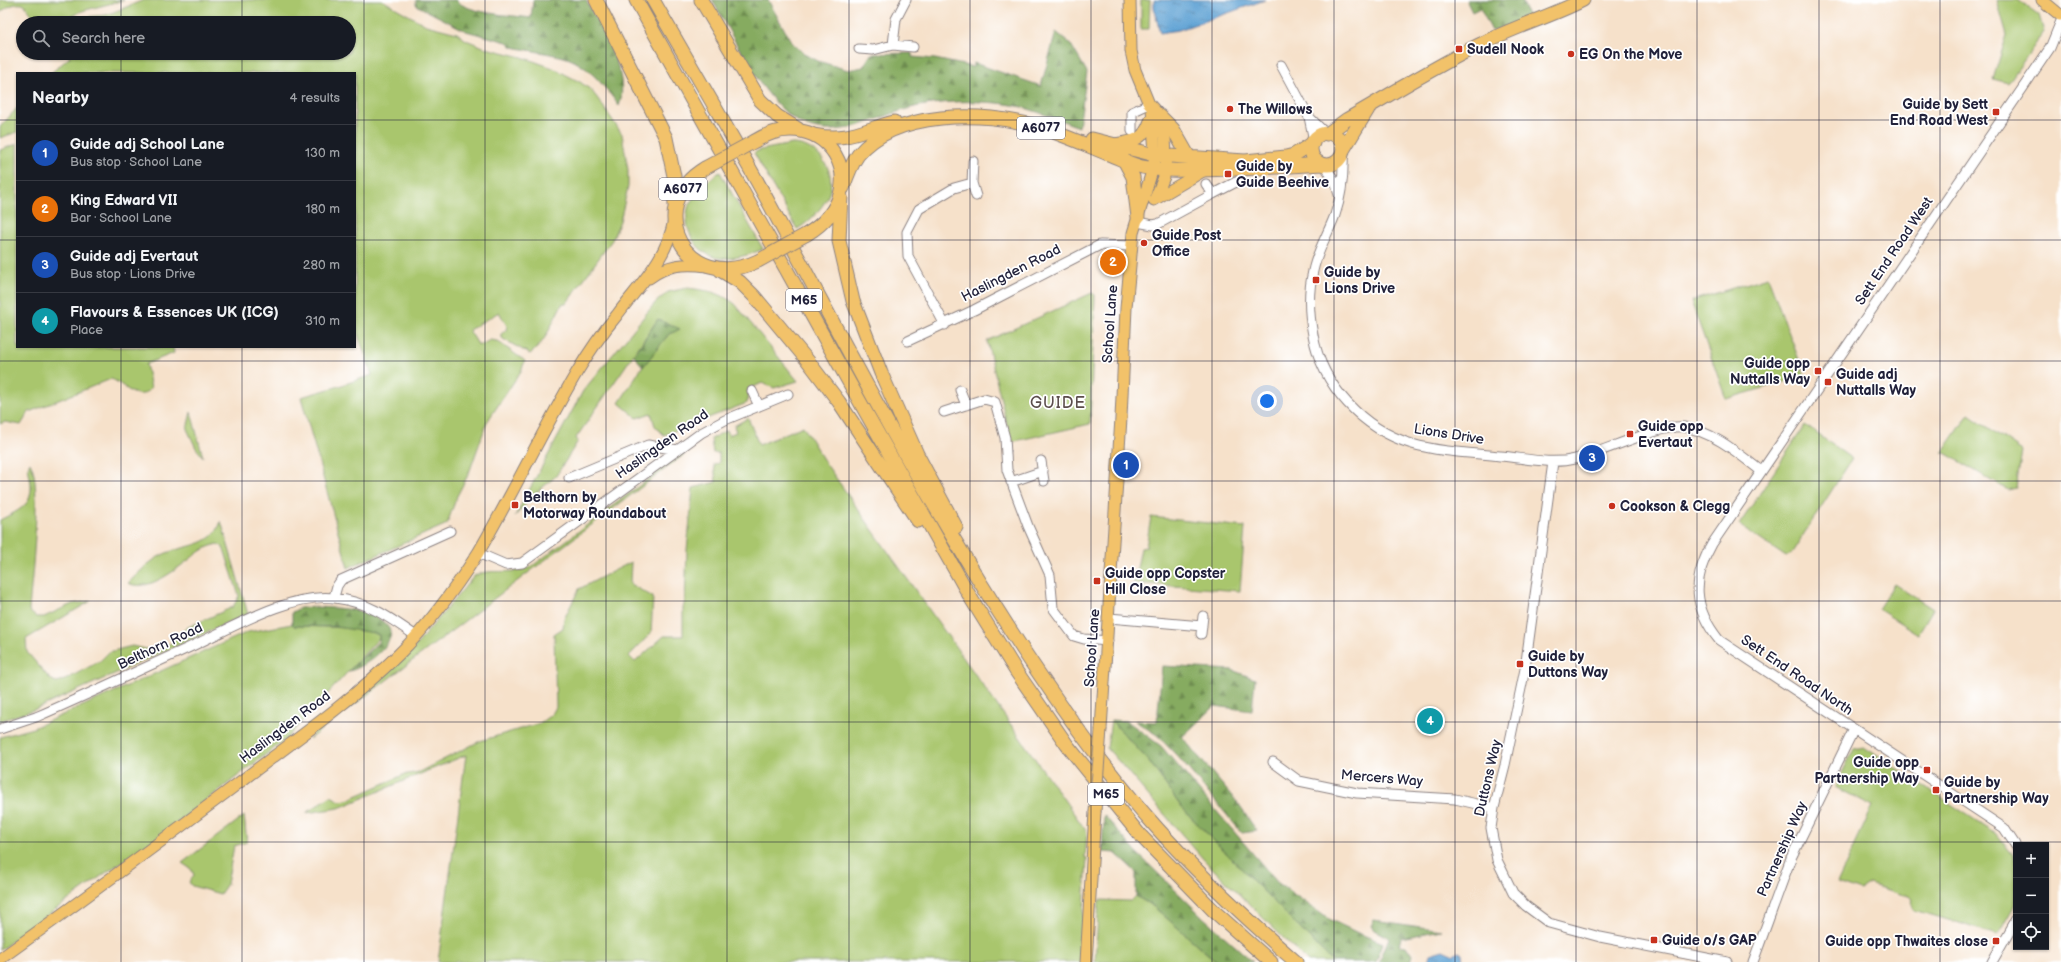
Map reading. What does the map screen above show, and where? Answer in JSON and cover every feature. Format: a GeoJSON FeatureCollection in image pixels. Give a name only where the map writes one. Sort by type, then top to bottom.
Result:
{"type":"FeatureCollection","features":[{"type":"Feature","properties":{"kind":"highway"},"geometry":{"type":"LineString","coordinates":[[596,0],[666,138],[673,168],[675,206]]}},
{"type":"Feature","properties":{"kind":"highway","name":"M65"},"geometry":{"type":"LineString","coordinates":[[636,0],[972,600],[1016,671],[1067,745],[1134,828],[1215,912],[1271,962]]}},
{"type":"Feature","properties":{"kind":"highway","name":"M65"},"geometry":{"type":"LineString","coordinates":[[654,0],[767,200],[915,473],[964,558],[1013,635],[1076,726],[1157,828],[1222,894],[1296,962]]}},
{"type":"Feature","properties":{"kind":"highway"},"geometry":{"type":"LineString","coordinates":[[701,0],[760,100],[776,116],[809,133],[826,144],[836,157],[841,172],[842,192],[839,241],[853,301],[881,373],[917,454],[1013,635]]}},
{"type":"Feature","properties":{"kind":"highway","name":"A6077"},"geometry":{"type":"LineString","coordinates":[[1370,106],[1336,162],[1254,170],[1203,171],[1142,167],[1034,125],[1000,118],[953,117],[922,121],[898,128],[879,138],[858,156],[850,169],[842,192],[828,218],[807,234],[758,261],[736,269],[714,268],[692,256],[684,247],[677,232],[674,219],[675,206],[687,183],[705,168],[765,135],[781,130],[809,133],[833,138],[850,137],[923,115],[979,109],[1002,112],[1041,122],[1110,144],[1160,155],[1244,161],[1277,159],[1294,155],[1313,142],[1318,136],[1326,134],[1370,106],[1480,44],[1565,10],[1583,0]]}},
{"type":"Feature","properties":{"kind":"highway"},"geometry":{"type":"LineString","coordinates":[[1153,112],[1173,129],[1189,157]]}},
{"type":"Feature","properties":{"kind":"highway"},"geometry":{"type":"LineString","coordinates":[[1326,134],[1334,135],[1339,139],[1343,151]]}},
{"type":"Feature","properties":{"kind":"highway"},"geometry":{"type":"LineString","coordinates":[[1313,142],[1313,156],[1323,164]]}},
{"type":"Feature","properties":{"kind":"highway"},"geometry":{"type":"LineString","coordinates":[[1124,160],[1133,177],[1137,219]]}},
{"type":"Feature","properties":{"kind":"highway"},"geometry":{"type":"LineString","coordinates":[[714,268],[740,282],[754,296],[808,361],[839,402],[972,600]]}},
{"type":"Feature","properties":{"kind":"main road"},"geometry":{"type":"LineString","coordinates":[[1130,0],[1134,64],[1153,112],[1165,137],[1160,155],[1155,199]]}},
{"type":"Feature","properties":{"kind":"main road"},"geometry":{"type":"LineString","coordinates":[[2042,0],[2061,15]]}},
{"type":"Feature","properties":{"kind":"main road"},"geometry":{"type":"LineString","coordinates":[[1110,144],[1133,141],[1141,137],[1147,130],[1153,112]]}},
{"type":"Feature","properties":{"kind":"main road","name":"School Lane"},"geometry":{"type":"LineString","coordinates":[[1086,962],[1100,729],[1108,641],[1126,308],[1131,246],[1137,219],[1159,169]]}},
{"type":"Feature","properties":{"kind":"main road"},"geometry":{"type":"LineString","coordinates":[[1137,219],[1155,199],[1203,171]]}},
{"type":"Feature","properties":{"kind":"main road","name":"Haslingden Road"},"geometry":{"type":"LineString","coordinates":[[0,959],[84,899],[334,710],[393,660],[416,636],[460,581],[478,554],[577,373],[603,333],[644,282],[664,252],[674,219]]}},
{"type":"Feature","properties":{"kind":"main road","name":"Haslingden Road"},"geometry":{"type":"LineString","coordinates":[[644,282],[656,273],[673,265],[684,264],[714,268]]}},
{"type":"Feature","properties":{"kind":"street"},"geometry":{"type":"LineString","coordinates":[[893,45],[896,19],[906,0]]}},
{"type":"Feature","properties":{"kind":"street","name":"Sett End Road West"},"geometry":{"type":"LineString","coordinates":[[1762,471],[2050,48],[2061,15]]}},
{"type":"Feature","properties":{"kind":"street","name":"Sett End Road West"},"geometry":{"type":"LineString","coordinates":[[2050,48],[2061,39]]}},
{"type":"Feature","properties":{"kind":"street"},"geometry":{"type":"LineString","coordinates":[[860,49],[873,50],[893,45],[913,47]]}},
{"type":"Feature","properties":{"kind":"street"},"geometry":{"type":"LineString","coordinates":[[1280,65],[1309,117],[1326,134]]}},
{"type":"Feature","properties":{"kind":"street"},"geometry":{"type":"LineString","coordinates":[[1132,102],[1132,131]]}},
{"type":"Feature","properties":{"kind":"street"},"geometry":{"type":"LineString","coordinates":[[1132,112],[1153,112]]}},
{"type":"Feature","properties":{"kind":"street"},"geometry":{"type":"LineString","coordinates":[[1309,117],[1313,142]]}},
{"type":"Feature","properties":{"kind":"street","name":"Lions Drive"},"geometry":{"type":"LineString","coordinates":[[1343,151],[1344,173],[1340,196],[1335,215],[1313,272],[1309,303],[1313,338],[1321,362],[1347,404],[1364,420],[1390,435],[1411,444],[1440,450],[1552,462],[1574,459],[1664,429],[1683,427],[1703,432],[1725,443],[1762,471]]}},
{"type":"Feature","properties":{"kind":"street"},"geometry":{"type":"LineString","coordinates":[[972,161],[972,183],[976,196]]}},
{"type":"Feature","properties":{"kind":"street"},"geometry":{"type":"LineString","coordinates":[[1323,164],[1335,180],[1340,196]]}},
{"type":"Feature","properties":{"kind":"street"},"geometry":{"type":"LineString","coordinates":[[1137,219],[1158,224],[1236,182]]}},
{"type":"Feature","properties":{"kind":"street"},"geometry":{"type":"LineString","coordinates":[[945,325],[908,256],[907,232],[919,209],[954,188],[972,183]]}},
{"type":"Feature","properties":{"kind":"street"},"geometry":{"type":"LineString","coordinates":[[1206,184],[1213,194]]}},
{"type":"Feature","properties":{"kind":"street","name":"Haslingden Road"},"geometry":{"type":"LineString","coordinates":[[908,341],[945,325],[1100,245],[1131,246]]}},
{"type":"Feature","properties":{"kind":"street"},"geometry":{"type":"LineString","coordinates":[[960,390],[966,405]]}},
{"type":"Feature","properties":{"kind":"street"},"geometry":{"type":"LineString","coordinates":[[752,391],[759,406]]}},
{"type":"Feature","properties":{"kind":"street","name":"Haslingden Road"},"geometry":{"type":"LineString","coordinates":[[478,554],[506,565],[522,563],[702,433],[725,420],[788,394]]}},
{"type":"Feature","properties":{"kind":"street"},"geometry":{"type":"LineString","coordinates":[[944,412],[984,399],[992,400],[996,404],[1005,438],[1007,470],[1028,526],[1050,575],[1052,605],[1055,612],[1074,636],[1108,641]]}},
{"type":"Feature","properties":{"kind":"street"},"geometry":{"type":"LineString","coordinates":[[569,478],[648,445],[678,450]]}},
{"type":"Feature","properties":{"kind":"street","name":"Duttons Way"},"geometry":{"type":"LineString","coordinates":[[1552,462],[1526,669],[1494,808],[1491,828],[1497,860],[1508,885],[1526,906],[1549,923],[1600,937],[1727,962]]}},
{"type":"Feature","properties":{"kind":"street"},"geometry":{"type":"LineString","coordinates":[[1011,482],[1042,466],[1044,481]]}},
{"type":"Feature","properties":{"kind":"street","name":"Sett End Road North"},"geometry":{"type":"LineString","coordinates":[[1762,471],[1702,562],[1698,579],[1701,611],[1708,626],[1719,640],[2004,828],[2013,842]]}},
{"type":"Feature","properties":{"kind":"street"},"geometry":{"type":"LineString","coordinates":[[334,598],[336,586],[341,580],[450,531]]}},
{"type":"Feature","properties":{"kind":"street","name":"Belthorn Road"},"geometry":{"type":"LineString","coordinates":[[0,728],[36,717],[289,603],[307,598],[334,598],[354,601],[382,612],[416,636]]}},
{"type":"Feature","properties":{"kind":"street"},"geometry":{"type":"LineString","coordinates":[[1109,618],[1202,630],[1203,616]]}},
{"type":"Feature","properties":{"kind":"street","name":"Partnership Way"},"geometry":{"type":"LineString","coordinates":[[1753,962],[1791,858],[1854,729]]}},
{"type":"Feature","properties":{"kind":"street","name":"Mercers Way"},"geometry":{"type":"LineString","coordinates":[[1273,762],[1299,781],[1357,793],[1455,799],[1494,808]]}},
{"type":"Feature","properties":{"kind":"street"},"geometry":{"type":"LineString","coordinates":[[1992,962],[2013,925]]}},
{"type":"Feature","properties":{"kind":"green space"},"geometry":{"type":"Polygon","coordinates":[[[0,0],[124,0],[82,11],[73,16],[33,16],[25,5],[22,4],[12,5],[0,13],[0,0]]]}},
{"type":"Feature","properties":{"kind":"green space"},"geometry":{"type":"Polygon","coordinates":[[[144,0],[382,0],[426,25],[457,33],[466,40],[486,48],[522,57],[553,68],[580,82],[591,90],[622,134],[628,170],[628,187],[620,221],[612,240],[566,304],[563,303],[541,343],[530,354],[503,339],[500,335],[506,330],[507,326],[499,312],[469,330],[479,346],[490,340],[497,341],[525,361],[521,371],[487,422],[469,473],[457,496],[447,524],[348,568],[301,397],[372,375],[356,329],[356,72],[52,72],[66,60],[356,60],[356,16],[95,16],[106,15],[144,0]]]}},
{"type":"Feature","properties":{"kind":"green space"},"geometry":{"type":"Polygon","coordinates":[[[416,0],[456,0],[462,5],[480,11],[531,18],[533,0],[586,0],[613,52],[618,66],[622,93],[619,106],[596,78],[583,66],[567,58],[512,47],[507,42],[466,31],[416,5],[416,0]]]}},
{"type":"Feature","properties":{"kind":"green space"},"geometry":{"type":"Polygon","coordinates":[[[712,0],[768,0],[792,43],[805,54],[818,61],[848,70],[863,67],[871,54],[912,53],[912,57],[935,59],[973,67],[974,63],[1041,86],[1056,32],[1070,43],[1087,72],[1079,127],[1014,105],[952,102],[919,106],[856,126],[841,129],[825,130],[809,127],[794,119],[781,108],[758,80],[712,0]]]}},
{"type":"Feature","properties":{"kind":"green space"},"geometry":{"type":"Polygon","coordinates":[[[1141,0],[1150,0],[1149,29],[1141,29],[1141,0]]]}},
{"type":"Feature","properties":{"kind":"green space"},"geometry":{"type":"Polygon","coordinates":[[[1466,0],[1522,0],[1529,18],[1492,31],[1480,8],[1472,12],[1466,0]]]}},
{"type":"Feature","properties":{"kind":"green space"},"geometry":{"type":"Polygon","coordinates":[[[1997,0],[2018,0],[2039,15],[2044,32],[2008,83],[1993,79],[2007,35],[1997,0]]]}},
{"type":"Feature","properties":{"kind":"green space"},"geometry":{"type":"Polygon","coordinates":[[[16,109],[16,132],[0,138],[0,127],[16,109]]]}},
{"type":"Feature","properties":{"kind":"green space"},"geometry":{"type":"Polygon","coordinates":[[[16,144],[16,348],[173,348],[174,353],[146,364],[151,388],[146,393],[136,394],[111,379],[29,412],[21,425],[5,422],[0,424],[0,150],[16,144]]]}},
{"type":"Feature","properties":{"kind":"green space"},"geometry":{"type":"Polygon","coordinates":[[[792,144],[808,148],[822,158],[831,181],[830,190],[821,207],[812,218],[797,229],[754,153],[760,150],[792,144]]]}},
{"type":"Feature","properties":{"kind":"green space"},"geometry":{"type":"Polygon","coordinates":[[[720,172],[763,249],[741,256],[718,258],[703,251],[692,238],[687,222],[689,205],[707,183],[720,172]]]}},
{"type":"Feature","properties":{"kind":"green space"},"geometry":{"type":"Polygon","coordinates":[[[1768,277],[1805,376],[1726,399],[1691,301],[1768,277]]]}},
{"type":"Feature","properties":{"kind":"green space"},"geometry":{"type":"Polygon","coordinates":[[[687,288],[712,292],[735,304],[798,381],[774,388],[762,383],[747,390],[749,396],[747,403],[664,435],[655,426],[651,413],[637,418],[619,403],[659,344],[677,329],[658,319],[576,438],[578,441],[556,476],[536,493],[515,516],[583,391],[655,303],[668,292],[687,288]]]}},
{"type":"Feature","properties":{"kind":"green space"},"geometry":{"type":"Polygon","coordinates":[[[1092,293],[1095,295],[1090,424],[1011,442],[987,341],[1092,293]]]}},
{"type":"Feature","properties":{"kind":"green space"},"geometry":{"type":"Polygon","coordinates":[[[658,319],[680,329],[668,335],[643,367],[634,355],[658,319]]]}},
{"type":"Feature","properties":{"kind":"green space"},"geometry":{"type":"Polygon","coordinates":[[[191,412],[203,457],[196,448],[187,429],[191,412]]]}},
{"type":"Feature","properties":{"kind":"green space"},"geometry":{"type":"Polygon","coordinates":[[[1969,414],[2022,451],[2016,488],[2008,490],[1943,452],[1969,414]]]}},
{"type":"Feature","properties":{"kind":"green space"},"geometry":{"type":"Polygon","coordinates":[[[748,418],[759,445],[803,426],[824,461],[1087,832],[1081,962],[438,962],[466,755],[339,808],[306,813],[331,796],[340,801],[347,800],[403,775],[419,772],[480,741],[540,723],[552,714],[556,707],[554,634],[563,628],[564,619],[579,589],[631,562],[630,584],[653,597],[651,633],[629,656],[635,662],[664,636],[683,636],[683,607],[685,602],[687,550],[693,488],[716,482],[714,464],[719,463],[719,453],[713,453],[711,439],[727,430],[729,435],[736,432],[734,426],[748,418]]]}},
{"type":"Feature","properties":{"kind":"green space"},"geometry":{"type":"Polygon","coordinates":[[[1805,425],[1852,459],[1791,554],[1786,557],[1739,525],[1805,425]]]}},
{"type":"Feature","properties":{"kind":"green space"},"geometry":{"type":"Polygon","coordinates":[[[683,453],[685,454],[309,739],[314,732],[413,649],[474,576],[480,573],[515,571],[531,567],[683,453]]]}},
{"type":"Feature","properties":{"kind":"green space"},"geometry":{"type":"Polygon","coordinates":[[[30,462],[34,473],[36,511],[29,611],[36,617],[44,617],[72,604],[91,601],[26,639],[27,652],[50,679],[56,682],[65,680],[100,661],[109,652],[132,646],[156,651],[171,643],[186,628],[233,607],[239,596],[225,552],[222,546],[217,544],[202,550],[157,581],[137,585],[128,583],[148,564],[162,555],[205,541],[217,530],[221,521],[248,614],[36,709],[0,721],[0,520],[20,509],[28,500],[31,487],[28,468],[30,462]]]}},
{"type":"Feature","properties":{"kind":"green space"},"geometry":{"type":"Polygon","coordinates":[[[1151,517],[1245,527],[1240,591],[1134,583],[1141,548],[1146,547],[1151,517]]]}},
{"type":"Feature","properties":{"kind":"green space"},"geometry":{"type":"Polygon","coordinates":[[[1894,584],[1933,609],[1918,634],[1878,609],[1894,584]]]}},
{"type":"Feature","properties":{"kind":"green space"},"geometry":{"type":"Polygon","coordinates":[[[317,607],[348,609],[369,614],[378,618],[385,624],[391,632],[390,638],[387,644],[376,656],[362,666],[349,671],[379,641],[379,635],[336,627],[294,626],[292,624],[292,612],[300,608],[317,607]]]}},
{"type":"Feature","properties":{"kind":"green space"},"geometry":{"type":"Polygon","coordinates":[[[292,624],[295,626],[354,629],[375,633],[380,637],[285,740],[154,840],[104,874],[0,950],[0,737],[33,728],[248,632],[292,624]]]}},
{"type":"Feature","properties":{"kind":"green space"},"geometry":{"type":"Polygon","coordinates":[[[1162,666],[1232,670],[1255,679],[1252,711],[1215,706],[1182,737],[1236,801],[1257,831],[1242,833],[1179,758],[1157,735],[1135,721],[1157,722],[1162,666]]]}},
{"type":"Feature","properties":{"kind":"green space"},"geometry":{"type":"Polygon","coordinates":[[[1111,720],[1149,761],[1182,808],[1333,962],[1308,962],[1205,861],[1107,748],[1111,720]]]}},
{"type":"Feature","properties":{"kind":"green space"},"geometry":{"type":"Polygon","coordinates":[[[1111,720],[1127,721],[1161,746],[1277,882],[1327,918],[1383,943],[1376,962],[1333,962],[1182,808],[1149,761],[1111,720]]]}},
{"type":"Feature","properties":{"kind":"green space"},"geometry":{"type":"Polygon","coordinates":[[[1864,747],[1995,833],[2013,855],[2013,908],[1998,935],[1915,910],[1911,898],[1870,884],[1860,891],[1837,883],[1873,806],[1835,787],[1854,749],[1864,747]]]}},
{"type":"Feature","properties":{"kind":"green space"},"geometry":{"type":"Polygon","coordinates":[[[1104,815],[1135,851],[1204,918],[1253,962],[1217,962],[1154,907],[1136,896],[1136,872],[1115,853],[1102,852],[1104,815]]]}},
{"type":"Feature","properties":{"kind":"green space"},"geometry":{"type":"Polygon","coordinates":[[[244,816],[247,842],[234,846],[227,884],[220,894],[192,886],[189,882],[194,875],[191,869],[182,863],[244,816]]]}},
{"type":"Feature","properties":{"kind":"green space"},"geometry":{"type":"Polygon","coordinates":[[[1136,896],[1154,907],[1217,962],[1095,962],[1099,900],[1131,901],[1136,896]]]}},
{"type":"Feature","properties":{"kind":"green space"},"geometry":{"type":"Polygon","coordinates":[[[1374,920],[1441,930],[1401,938],[1399,945],[1406,946],[1412,955],[1410,962],[1379,962],[1389,938],[1374,930],[1371,926],[1374,920]]]}},
{"type":"Feature","properties":{"kind":"water"},"geometry":{"type":"Polygon","coordinates":[[[1154,0],[1265,0],[1179,30],[1160,33],[1154,8],[1154,0]]]}},
{"type":"Feature","properties":{"kind":"water"},"geometry":{"type":"Polygon","coordinates":[[[1443,950],[1454,955],[1458,952],[1462,953],[1463,962],[1428,962],[1430,954],[1443,950]]]}},
{"type":"Feature","properties":{"kind":"place","name":"Sudell Nook"},"geometry":{"type":"Point","coordinates":[1459,49]}},
{"type":"Feature","properties":{"kind":"place","name":"EG On the Move"},"geometry":{"type":"Point","coordinates":[1571,54]}},
{"type":"Feature","properties":{"kind":"place","name":"The Willows"},"geometry":{"type":"Point","coordinates":[1230,109]}},
{"type":"Feature","properties":{"kind":"place","name":"Guide by Sett End Road West"},"geometry":{"type":"Point","coordinates":[1996,112]}},
{"type":"Feature","properties":{"kind":"place","name":"Guide by Guide Beehive"},"geometry":{"type":"Point","coordinates":[1228,174]}},
{"type":"Feature","properties":{"kind":"place","name":"Guide Post Office"},"geometry":{"type":"Point","coordinates":[1144,243]}},
{"type":"Feature","properties":{"kind":"place","name":"King Edward VII"},"geometry":{"type":"Point","coordinates":[1113,262]}},
{"type":"Feature","properties":{"kind":"place","name":"Guide by Lions Drive"},"geometry":{"type":"Point","coordinates":[1316,280]}},
{"type":"Feature","properties":{"kind":"place","name":"Guide opp Nuttalls Way"},"geometry":{"type":"Point","coordinates":[1818,371]}},
{"type":"Feature","properties":{"kind":"place","name":"Guide adj Nuttalls Way"},"geometry":{"type":"Point","coordinates":[1828,382]}},
{"type":"Feature","properties":{"kind":"place","name":"Guide opp Evertaut"},"geometry":{"type":"Point","coordinates":[1630,434]}},
{"type":"Feature","properties":{"kind":"place","name":"Guide adj Evertaut"},"geometry":{"type":"Point","coordinates":[1592,458]}},
{"type":"Feature","properties":{"kind":"place","name":"Guide adj School Lane"},"geometry":{"type":"Point","coordinates":[1126,465]}},
{"type":"Feature","properties":{"kind":"place","name":"Belthorn by Motorway Roundabout"},"geometry":{"type":"Point","coordinates":[515,505]}},
{"type":"Feature","properties":{"kind":"place","name":"Cookson & Clegg"},"geometry":{"type":"Point","coordinates":[1612,506]}},
{"type":"Feature","properties":{"kind":"place","name":"Guide opp Copster Hill Close"},"geometry":{"type":"Point","coordinates":[1097,581]}},
{"type":"Feature","properties":{"kind":"place","name":"Guide by Duttons Way"},"geometry":{"type":"Point","coordinates":[1520,664]}},
{"type":"Feature","properties":{"kind":"place","name":"Flavours & Essences UK (ICG)"},"geometry":{"type":"Point","coordinates":[1430,721]}},
{"type":"Feature","properties":{"kind":"place","name":"Guide opp Partnership Way"},"geometry":{"type":"Point","coordinates":[1927,770]}},
{"type":"Feature","properties":{"kind":"place","name":"Guide by Partnership Way"},"geometry":{"type":"Point","coordinates":[1936,790]}},
{"type":"Feature","properties":{"kind":"place","name":"Guide o/s GAP"},"geometry":{"type":"Point","coordinates":[1654,940]}},
{"type":"Feature","properties":{"kind":"place","name":"Guide opp Thwaites close"},"geometry":{"type":"Point","coordinates":[1996,941]}},
{"type":"Feature","properties":{"kind":"district","name":"GUIDE"},"geometry":{"type":"Point","coordinates":[1058,403]}}]}
